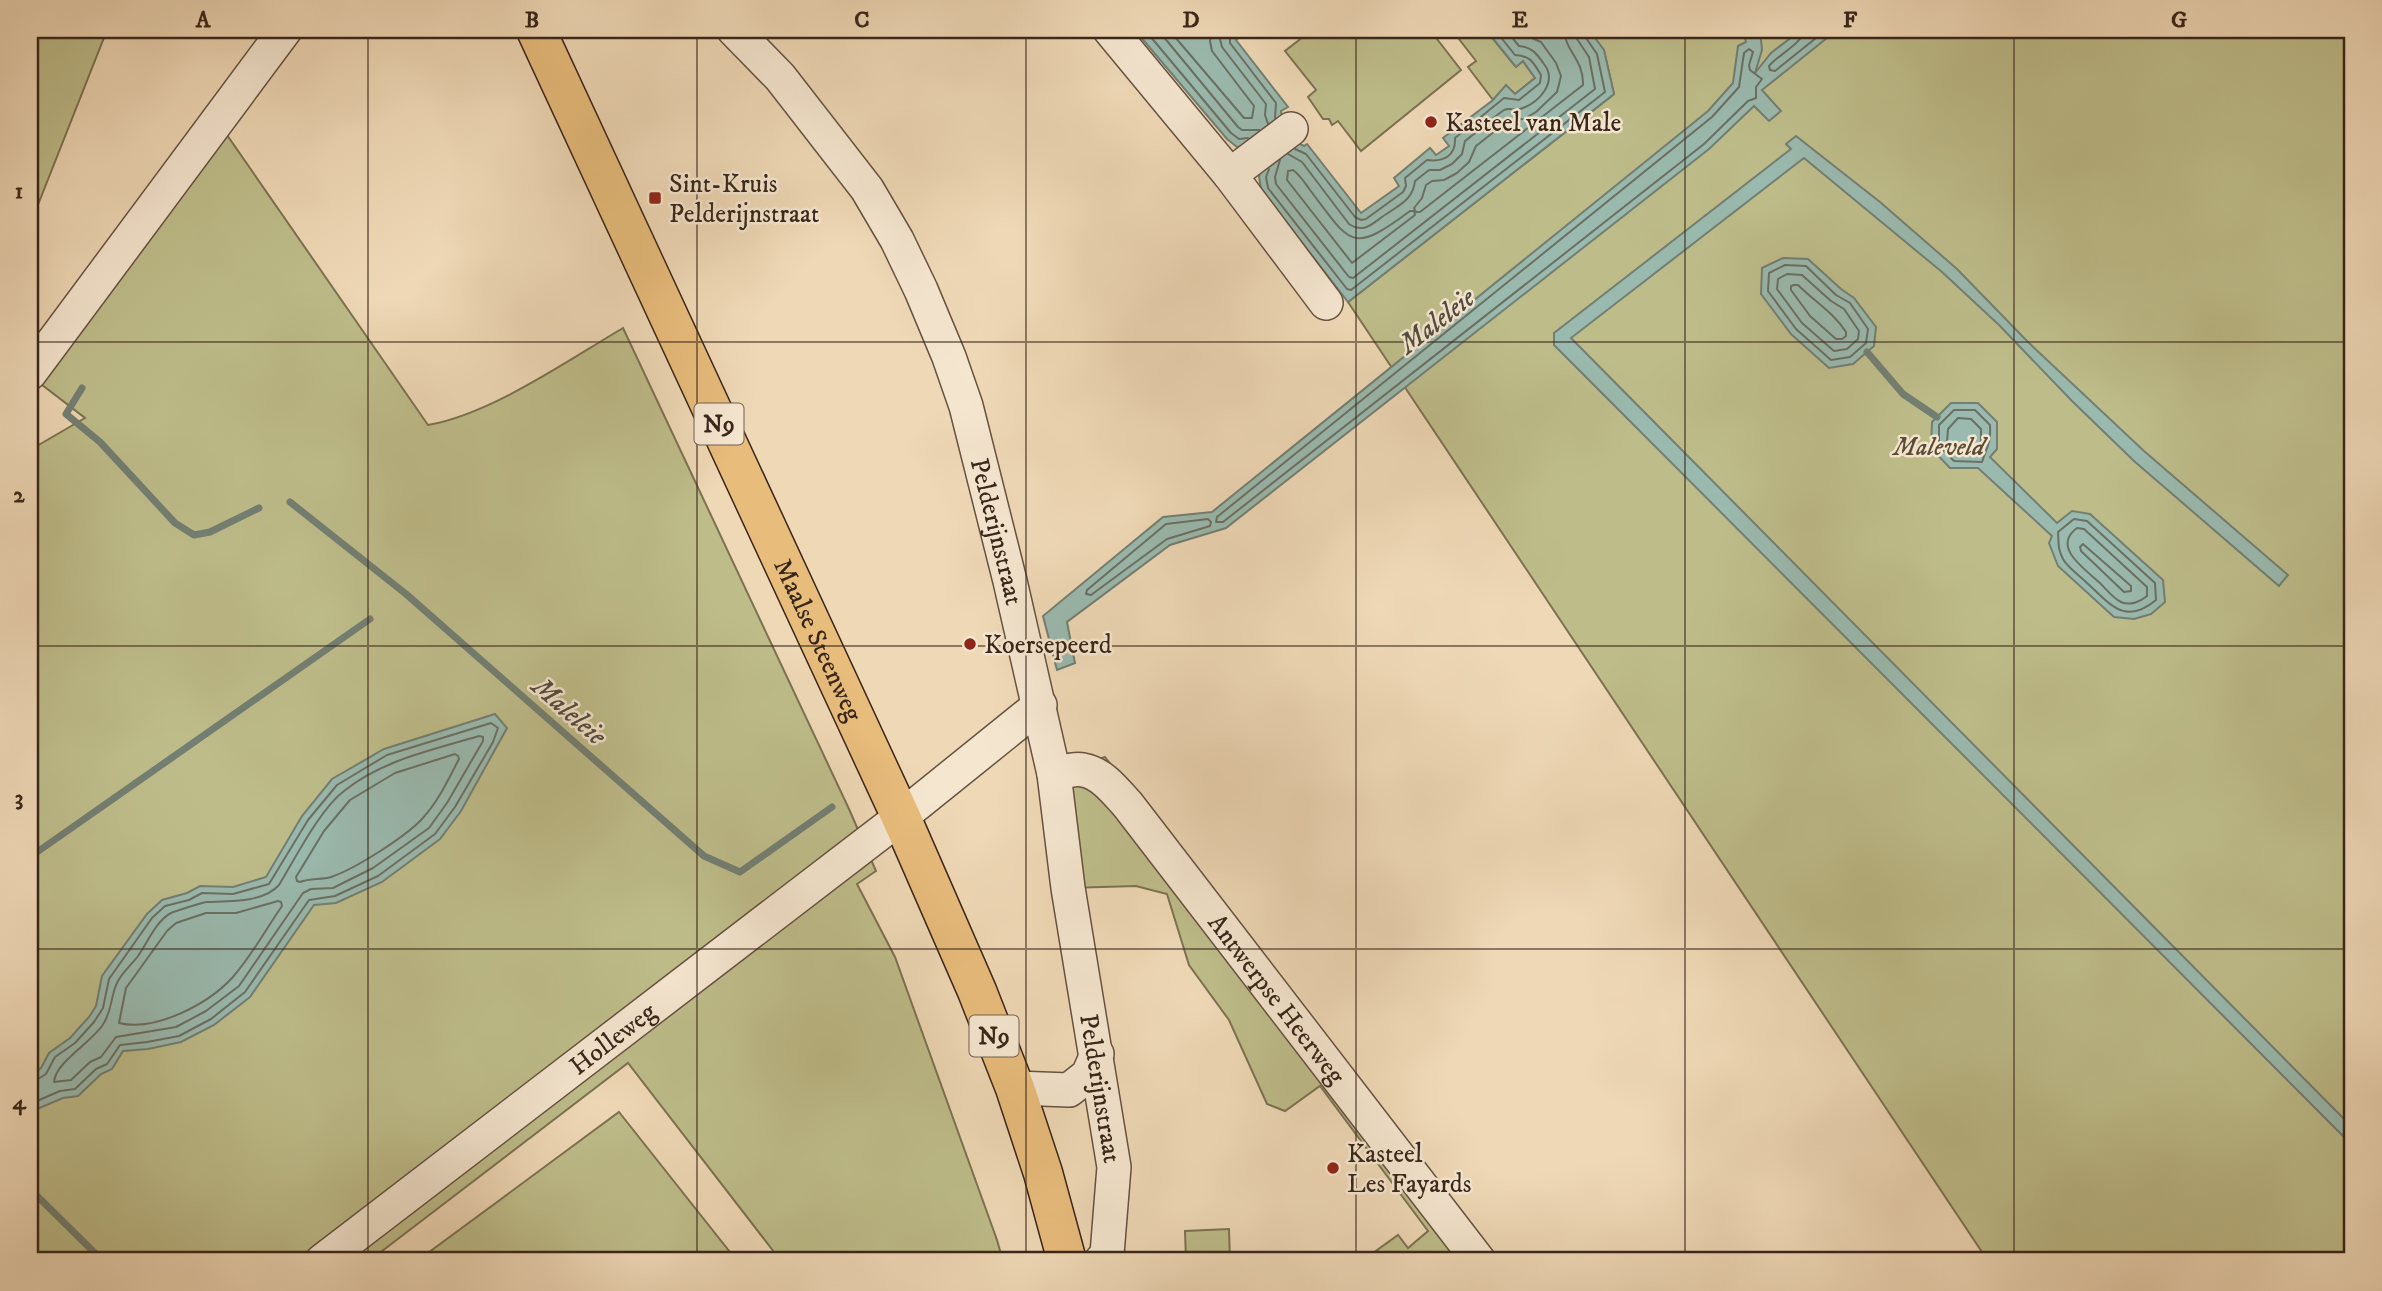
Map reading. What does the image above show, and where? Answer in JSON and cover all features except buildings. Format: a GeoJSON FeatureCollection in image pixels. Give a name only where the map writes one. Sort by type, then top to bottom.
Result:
{"type":"FeatureCollection","features":[{"type":"Feature","properties":{"kind":"main road","name":"Maalse Steenweg"},"geometry":{"type":"LineString","coordinates":[[536,30],[901,817],[977,992],[1043,1173],[1067,1261]]}},
{"type":"Feature","properties":{"kind":"street"},"geometry":{"type":"LineString","coordinates":[[30,373],[285,30]]}},
{"type":"Feature","properties":{"kind":"street","name":"Pelderijnstraat"},"geometry":{"type":"LineString","coordinates":[[734,30],[779,77],[867,189],[897,240],[921,290],[966,407],[1040,705],[1054,774],[1068,888],[1114,1167],[1107,1254],[1101,1261]]}},
{"type":"Feature","properties":{"kind":"street"},"geometry":{"type":"LineString","coordinates":[[1110,30],[1237,169],[1326,303]]}},
{"type":"Feature","properties":{"kind":"street"},"geometry":{"type":"LineString","coordinates":[[1237,169],[1291,129]]}},
{"type":"Feature","properties":{"kind":"street","name":"Holleweg"},"geometry":{"type":"LineString","coordinates":[[323,1261],[901,817],[1040,705]]}},
{"type":"Feature","properties":{"kind":"street","name":"Antwerpse Heerweg"},"geometry":{"type":"LineString","coordinates":[[1054,774],[1082,769],[1097,775],[1128,805],[1479,1261]]}},
{"type":"Feature","properties":{"kind":"street"},"geometry":{"type":"LineString","coordinates":[[1014,1088],[1069,1090],[1088,1075],[1097,1054]]}},
{"type":"Feature","properties":{"kind":"green space"},"geometry":{"type":"Polygon","coordinates":[[[30,30],[107,30],[30,225],[30,30]]]}},
{"type":"Feature","properties":{"kind":"green space"},"geometry":{"type":"Polygon","coordinates":[[[1312,30],[1430,30],[1461,70],[1361,151],[1338,121],[1332,125],[1329,119],[1323,119],[1308,97],[1316,90],[1285,51],[1312,30]]]}},
{"type":"Feature","properties":{"kind":"green space","name":"Kasteel van Male"},"geometry":{"type":"Polygon","coordinates":[[[1452,30],[1486,30],[1515,66],[1523,61],[1535,78],[1515,94],[1506,86],[1493,100],[1468,67],[1476,61],[1452,30]]]}},
{"type":"Feature","properties":{"kind":"green space","name":"Maleveld"},"geometry":{"type":"Polygon","coordinates":[[[1589,30],[2352,30],[2352,1261],[1988,1261],[1348,302],[1614,94],[1604,51],[1589,30]]]}},
{"type":"Feature","properties":{"kind":"green space"},"geometry":{"type":"Polygon","coordinates":[[[227,135],[428,425],[477,410],[503,398],[623,328],[876,871],[857,884],[895,957],[1003,1261],[781,1261],[628,1063],[369,1261],[30,1261],[30,450],[85,418],[37,381],[227,135]]]}},
{"type":"Feature","properties":{"kind":"green space"},"geometry":{"type":"Polygon","coordinates":[[[1105,757],[1497,1261],[1362,1261],[1398,1235],[1408,1248],[1428,1231],[1320,1086],[1285,1111],[1267,1104],[1229,1020],[1189,965],[1167,894],[1136,886],[1068,888],[1054,774],[1105,757]]]}},
{"type":"Feature","properties":{"kind":"green space"},"geometry":{"type":"Polygon","coordinates":[[[619,1112],[737,1261],[417,1261],[619,1112]]]}},
{"type":"Feature","properties":{"kind":"green space"},"geometry":{"type":"Polygon","coordinates":[[[1229,1229],[1230,1261],[1186,1261],[1185,1231],[1229,1229]]]}},
{"type":"Feature","properties":{"kind":"water"},"geometry":{"type":"Polygon","coordinates":[[[1145,30],[1248,30],[1236,40],[1288,107],[1281,111],[1282,117],[1300,144],[1307,144],[1361,213],[1399,186],[1394,178],[1430,148],[1436,155],[1449,146],[1443,138],[1493,100],[1506,85],[1515,94],[1535,78],[1523,61],[1516,67],[1486,30],[1589,30],[1604,50],[1614,94],[1348,302],[1261,190],[1259,176],[1265,159],[1254,145],[1237,147],[1227,139],[1139,35],[1145,30]]]}},
{"type":"Feature","properties":{"kind":"water"},"geometry":{"type":"Polygon","coordinates":[[[1743,30],[1760,30],[1762,50],[1755,73],[1771,53],[1801,30],[1837,30],[1762,90],[1781,111],[1769,121],[1754,106],[1709,149],[1226,528],[1170,545],[1067,622],[1075,663],[1057,670],[1043,616],[1163,517],[1212,512],[1708,111],[1733,83],[1738,46],[1746,42],[1743,30]]]}},
{"type":"Feature","properties":{"kind":"water"},"geometry":{"type":"Polygon","coordinates":[[[1796,136],[1880,202],[1957,269],[2028,342],[2144,451],[2288,575],[2279,586],[2134,461],[1999,325],[1942,272],[1804,158],[1571,338],[2352,1127],[2352,1145],[1554,345],[1554,333],[1791,149],[1786,144],[1796,136]]]}},
{"type":"Feature","properties":{"kind":"water"},"geometry":{"type":"Polygon","coordinates":[[[1783,258],[1808,259],[1854,298],[1876,327],[1874,346],[1853,364],[1829,368],[1791,334],[1761,294],[1762,268],[1783,258]]]}},
{"type":"Feature","properties":{"kind":"water"},"geometry":{"type":"Polygon","coordinates":[[[1951,403],[1978,403],[1997,422],[1997,449],[1990,457],[2057,523],[2072,511],[2090,514],[2163,580],[2165,602],[2151,614],[2134,619],[2114,617],[2058,566],[2049,543],[2052,536],[1978,468],[1950,468],[1931,448],[1932,422],[1951,403]]]}},
{"type":"Feature","properties":{"kind":"water"},"geometry":{"type":"Polygon","coordinates":[[[495,714],[507,728],[461,811],[440,839],[382,882],[336,903],[314,905],[250,997],[214,1025],[181,1042],[123,1051],[112,1069],[101,1074],[78,1096],[63,1098],[30,1112],[30,1076],[41,1068],[49,1053],[70,1038],[89,1017],[96,1006],[102,976],[147,914],[162,900],[200,886],[233,887],[266,877],[302,816],[332,779],[384,749],[495,714]]]}},
{"type":"Feature","properties":{"kind":"waterway"},"geometry":{"type":"LineString","coordinates":[[1867,352],[1903,394],[1937,417]]}},
{"type":"Feature","properties":{"kind":"waterway","name":"Maleleie"},"geometry":{"type":"LineString","coordinates":[[82,388],[66,414],[100,442],[175,523],[194,535],[210,532],[259,508]]}},
{"type":"Feature","properties":{"kind":"waterway","name":"Maleleie"},"geometry":{"type":"LineString","coordinates":[[290,502],[406,594],[704,856],[740,872],[832,807]]}},
{"type":"Feature","properties":{"kind":"waterway"},"geometry":{"type":"LineString","coordinates":[[30,857],[370,619]]}},
{"type":"Feature","properties":{"kind":"waterway"},"geometry":{"type":"LineString","coordinates":[[30,1189],[103,1261]]}},
{"type":"Feature","properties":{"kind":"place","name":"Kasteel van Male"},"geometry":{"type":"Point","coordinates":[1431,122]}},
{"type":"Feature","properties":{"kind":"place","name":"Sint-Kruis Pelderijnstraat"},"geometry":{"type":"Point","coordinates":[655,198]}},
{"type":"Feature","properties":{"kind":"place","name":"Koersepeerd"},"geometry":{"type":"Point","coordinates":[970,644]}},
{"type":"Feature","properties":{"kind":"place","name":"Kasteel Les Fayards"},"geometry":{"type":"Point","coordinates":[1333,1168]}}]}
